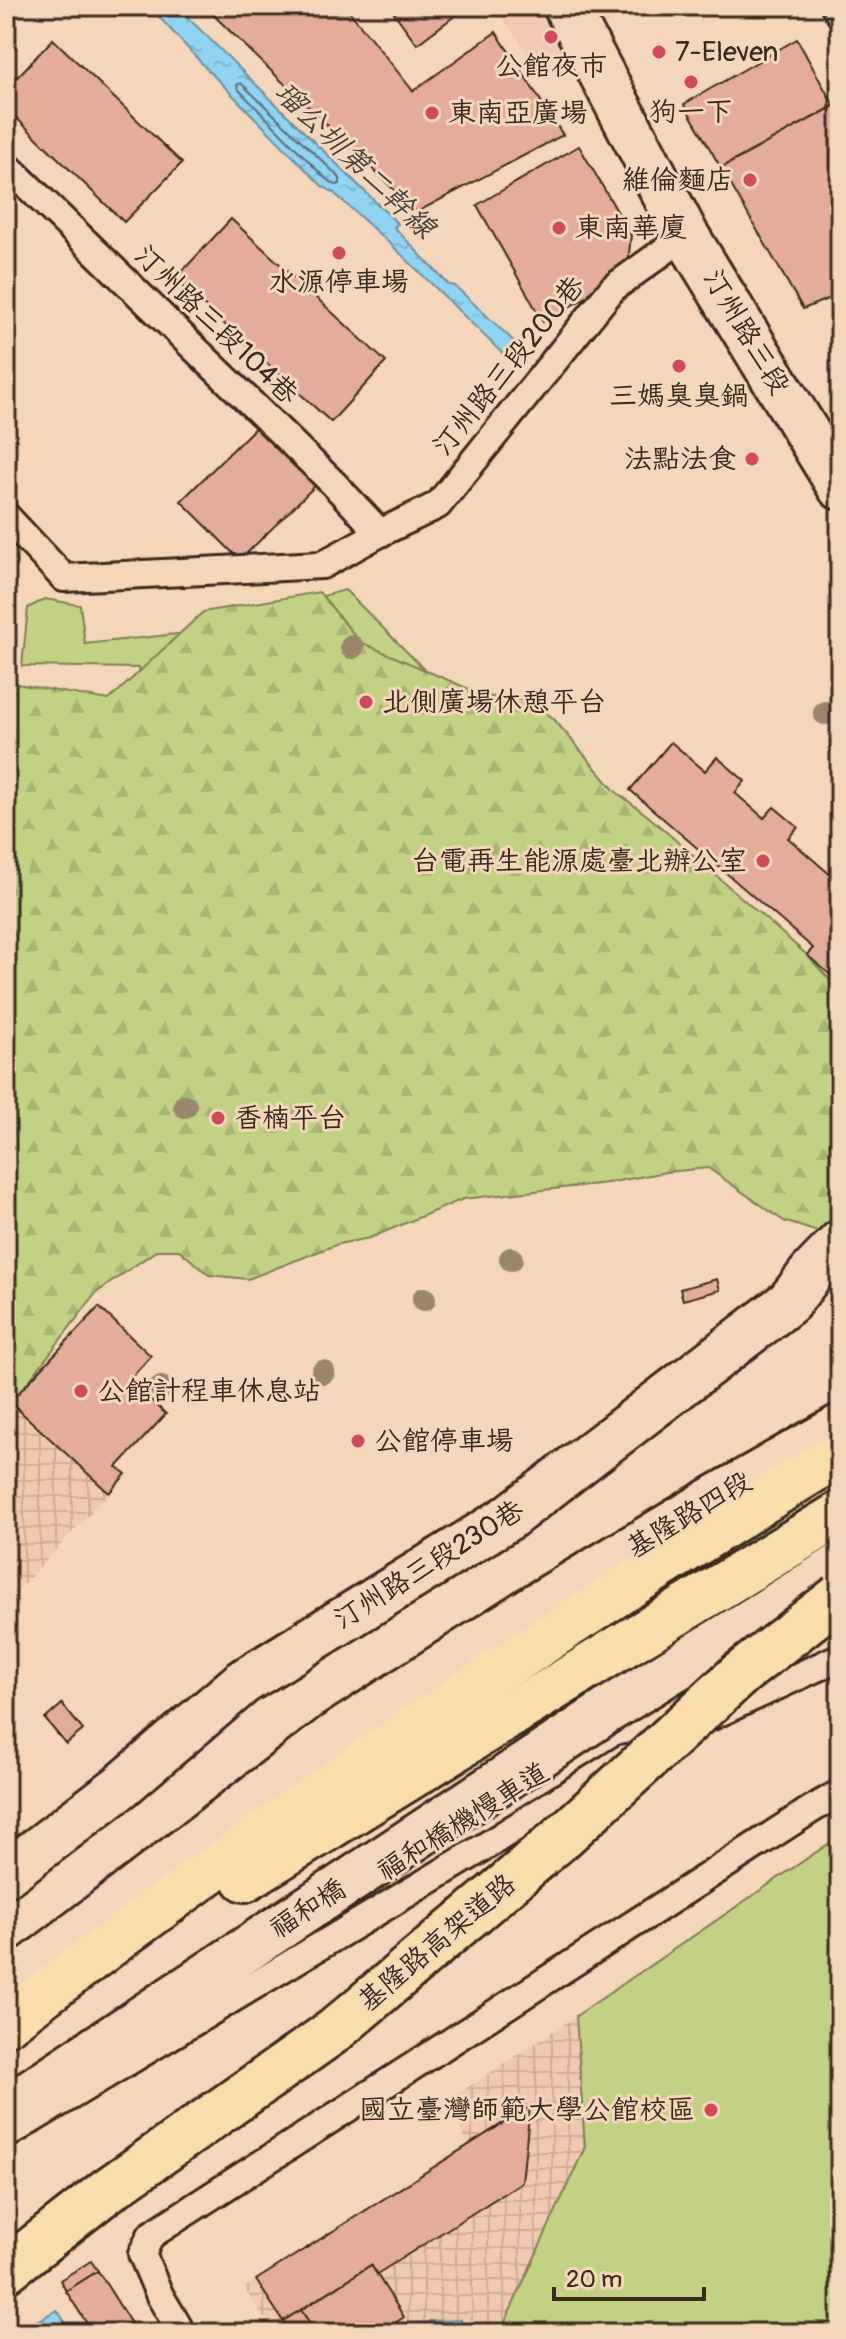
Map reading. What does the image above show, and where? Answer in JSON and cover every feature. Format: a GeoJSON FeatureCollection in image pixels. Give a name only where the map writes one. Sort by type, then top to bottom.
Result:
{"type":"FeatureCollection","features":[{"type":"Feature","properties":{"kind":"highway"},"geometry":{"type":"LineString","coordinates":[[6,2023],[267,1830],[482,1682],[840,1454]]}},
{"type":"Feature","properties":{"kind":"highway"},"geometry":{"type":"LineString","coordinates":[[6,2048],[121,1957],[840,1514]]}},
{"type":"Feature","properties":{"kind":"highway","name":"基隆路高架道路"},"geometry":{"type":"LineString","coordinates":[[6,2252],[108,2190],[334,2031],[560,1839],[740,1674],[840,1596]]}},
{"type":"Feature","properties":{"kind":"highway"},"geometry":{"type":"LineString","coordinates":[[6,2270],[108,2190]]}},
{"type":"Feature","properties":{"kind":"main road","name":"汀州路三段"},"geometry":{"type":"LineString","coordinates":[[566,6],[686,235],[840,487]]}},
{"type":"Feature","properties":{"kind":"main road","name":"汀州路三段230巷"},"geometry":{"type":"LineString","coordinates":[[6,1874],[120,1787],[243,1682],[508,1518],[564,1476],[789,1302],[840,1243]]}},
{"type":"Feature","properties":{"kind":"main road","name":"基隆路四段"},"geometry":{"type":"LineString","coordinates":[[6,1988],[334,1736],[539,1604],[840,1427]]}},
{"type":"Feature","properties":{"kind":"main road","name":"福和橋"},"geometry":{"type":"LineString","coordinates":[[6,2108],[610,1709],[840,1566]]}},
{"type":"Feature","properties":{"kind":"lane"},"geometry":{"type":"LineString","coordinates":[[835,6],[840,14]]}},
{"type":"Feature","properties":{"kind":"lane","name":"汀州路三段104巷"},"geometry":{"type":"LineString","coordinates":[[6,165],[334,484],[380,533]]}},
{"type":"Feature","properties":{"kind":"lane","name":"汀州路三段200巷"},"geometry":{"type":"LineString","coordinates":[[6,516],[64,578],[322,565],[438,505],[613,288],[686,235]]}},
{"type":"Feature","properties":{"kind":"lane","name":"福和橋機慢車道"},"geometry":{"type":"LineString","coordinates":[[6,2135],[481,1849],[637,1750],[840,1657]]}},
{"type":"Feature","properties":{"kind":"lane"},"geometry":{"type":"LineString","coordinates":[[182,2333],[160,2296],[142,2254],[151,2235],[840,1793]]}},
{"type":"Feature","properties":{"kind":"shaded area","name":"公館夜市"},"geometry":{"type":"Polygon","coordinates":[[[494,6],[634,6],[538,68],[494,6]]]}},
{"type":"Feature","properties":{"kind":"shaded area"},"geometry":{"type":"Polygon","coordinates":[[[10,1403],[109,1493],[6,1603],[6,1407],[10,1403]]]}},
{"type":"Feature","properties":{"kind":"shaded area"},"geometry":{"type":"Polygon","coordinates":[[[576,2016],[585,2147],[500,2333],[265,2333],[271,2328],[244,2288],[468,2143],[445,2102],[576,2016]]]}},
{"type":"Feature","properties":{"kind":"green space"},"geometry":{"type":"Polygon","coordinates":[[[345,590],[453,698],[148,781],[138,668],[22,666],[28,608],[45,599],[80,605],[85,644],[186,633],[345,590]]]}},
{"type":"Feature","properties":{"kind":"green space"},"geometry":{"type":"Polygon","coordinates":[[[319,592],[360,642],[485,696],[529,701],[553,718],[615,791],[648,816],[807,955],[840,991],[840,1209],[821,1233],[784,1221],[708,1168],[463,1199],[370,1238],[338,1244],[248,1279],[209,1275],[179,1250],[157,1250],[96,1293],[6,1411],[6,673],[17,684],[109,700],[203,612],[319,592]]]}},
{"type":"Feature","properties":{"kind":"green space","name":"國立臺灣師範大學公館校區"},"geometry":{"type":"Polygon","coordinates":[[[840,1836],[840,2333],[500,2333],[585,2147],[576,2016],[840,1836]]]}},
{"type":"Feature","properties":{"kind":"water"},"geometry":{"type":"Polygon","coordinates":[[[149,6],[176,6],[398,224],[394,227],[449,285],[455,286],[519,346],[506,357],[399,252],[333,192],[322,186],[149,6]]]}},
{"type":"Feature","properties":{"kind":"water"},"geometry":{"type":"Polygon","coordinates":[[[57,2310],[72,2333],[15,2333],[57,2310]]]}},
{"type":"Feature","properties":{"kind":"water"},"geometry":{"type":"Polygon","coordinates":[[[461,2320],[461,2333],[429,2333],[429,2321],[461,2320]]]}},
{"type":"Feature","properties":{"kind":"building","name":"東南亞廣場"},"geometry":{"type":"Polygon","coordinates":[[[204,6],[345,6],[413,91],[496,32],[563,135],[417,212],[204,6]]]}},
{"type":"Feature","properties":{"kind":"building"},"geometry":{"type":"Polygon","coordinates":[[[389,6],[468,6],[417,44],[389,6]]]}},
{"type":"Feature","properties":{"kind":"building"},"geometry":{"type":"Polygon","coordinates":[[[53,39],[182,163],[124,222],[6,108],[6,89],[53,39]]]}},
{"type":"Feature","properties":{"kind":"building"},"geometry":{"type":"Polygon","coordinates":[[[797,39],[834,106],[721,168],[684,104],[797,39]]]}},
{"type":"Feature","properties":{"kind":"building"},"geometry":{"type":"Polygon","coordinates":[[[836,105],[840,112],[840,294],[803,309],[721,168],[836,105]]]}},
{"type":"Feature","properties":{"kind":"building","name":"東南華廈"},"geometry":{"type":"Polygon","coordinates":[[[579,146],[631,235],[628,263],[602,288],[543,322],[477,205],[579,146]]]}},
{"type":"Feature","properties":{"kind":"building"},"geometry":{"type":"Polygon","coordinates":[[[231,219],[386,362],[331,422],[175,279],[231,219]]]}},
{"type":"Feature","properties":{"kind":"building"},"geometry":{"type":"Polygon","coordinates":[[[263,420],[322,479],[240,560],[181,501],[263,420]]]}},
{"type":"Feature","properties":{"kind":"building","name":"台電再生能源處臺北辦公室"},"geometry":{"type":"Polygon","coordinates":[[[671,742],[705,771],[717,757],[745,781],[735,793],[764,818],[774,807],[798,827],[788,838],[840,883],[840,983],[807,955],[813,948],[630,790],[671,742]]]}},
{"type":"Feature","properties":{"kind":"building"},"geometry":{"type":"Polygon","coordinates":[[[717,1279],[720,1290],[683,1300],[680,1289],[717,1279]]]}},
{"type":"Feature","properties":{"kind":"building","name":"公館計程車休息站"},"geometry":{"type":"Polygon","coordinates":[[[99,1307],[151,1356],[129,1380],[166,1414],[117,1467],[126,1474],[109,1493],[10,1402],[99,1307]]]}},
{"type":"Feature","properties":{"kind":"building"},"geometry":{"type":"Polygon","coordinates":[[[62,1704],[83,1730],[66,1744],[45,1719],[62,1704]]]}},
{"type":"Feature","properties":{"kind":"building"},"geometry":{"type":"Polygon","coordinates":[[[530,2106],[522,2182],[377,2274],[371,2265],[283,2321],[256,2280],[530,2106]]]}},
{"type":"Feature","properties":{"kind":"building"},"geometry":{"type":"Polygon","coordinates":[[[91,2261],[98,2271],[66,2291],[60,2280],[91,2261]]]}},
{"type":"Feature","properties":{"kind":"building"},"geometry":{"type":"Polygon","coordinates":[[[371,2265],[404,2317],[380,2333],[316,2333],[301,2310],[371,2265]]]}},
{"type":"Feature","properties":{"kind":"building"},"geometry":{"type":"Polygon","coordinates":[[[98,2271],[137,2333],[93,2333],[66,2291],[98,2271]]]}},
{"type":"Feature","properties":{"kind":"building"},"geometry":{"type":"Polygon","coordinates":[[[301,2310],[316,2333],[291,2333],[283,2321],[301,2310]]]}},
{"type":"Feature","properties":{"kind":"place","name":"公館夜市"},"geometry":{"type":"Point","coordinates":[551,37]}},
{"type":"Feature","properties":{"kind":"place","name":"7-Eleven"},"geometry":{"type":"Point","coordinates":[659,52]}},
{"type":"Feature","properties":{"kind":"place","name":"狗一下"},"geometry":{"type":"Point","coordinates":[691,82]}},
{"type":"Feature","properties":{"kind":"place","name":"東南亞廣場"},"geometry":{"type":"Point","coordinates":[432,113]}},
{"type":"Feature","properties":{"kind":"place","name":"維倫麵店"},"geometry":{"type":"Point","coordinates":[750,180]}},
{"type":"Feature","properties":{"kind":"place","name":"東南華廈"},"geometry":{"type":"Point","coordinates":[559,228]}},
{"type":"Feature","properties":{"kind":"place","name":"水源停車場"},"geometry":{"type":"Point","coordinates":[339,253]}},
{"type":"Feature","properties":{"kind":"place","name":"三媽臭臭鍋"},"geometry":{"type":"Point","coordinates":[679,366]}},
{"type":"Feature","properties":{"kind":"place","name":"法點法食"},"geometry":{"type":"Point","coordinates":[752,459]}},
{"type":"Feature","properties":{"kind":"place","name":"北側廣場休憩平台"},"geometry":{"type":"Point","coordinates":[366,702]}},
{"type":"Feature","properties":{"kind":"place","name":"台電再生能源處臺北辦公室"},"geometry":{"type":"Point","coordinates":[763,861]}},
{"type":"Feature","properties":{"kind":"place","name":"香楠平台"},"geometry":{"type":"Point","coordinates":[218,1118]}},
{"type":"Feature","properties":{"kind":"place","name":"公館計程車休息站"},"geometry":{"type":"Point","coordinates":[81,1391]}},
{"type":"Feature","properties":{"kind":"place","name":"公館停車場"},"geometry":{"type":"Point","coordinates":[358,1441]}},
{"type":"Feature","properties":{"kind":"place","name":"國立臺灣師範大學公館校區"},"geometry":{"type":"Point","coordinates":[711,2110]}},
{"type":"Feature","properties":{"kind":"water label","name":"瑠公圳第二幹線"},"geometry":{"type":"Point","coordinates":[355,160]}}]}
